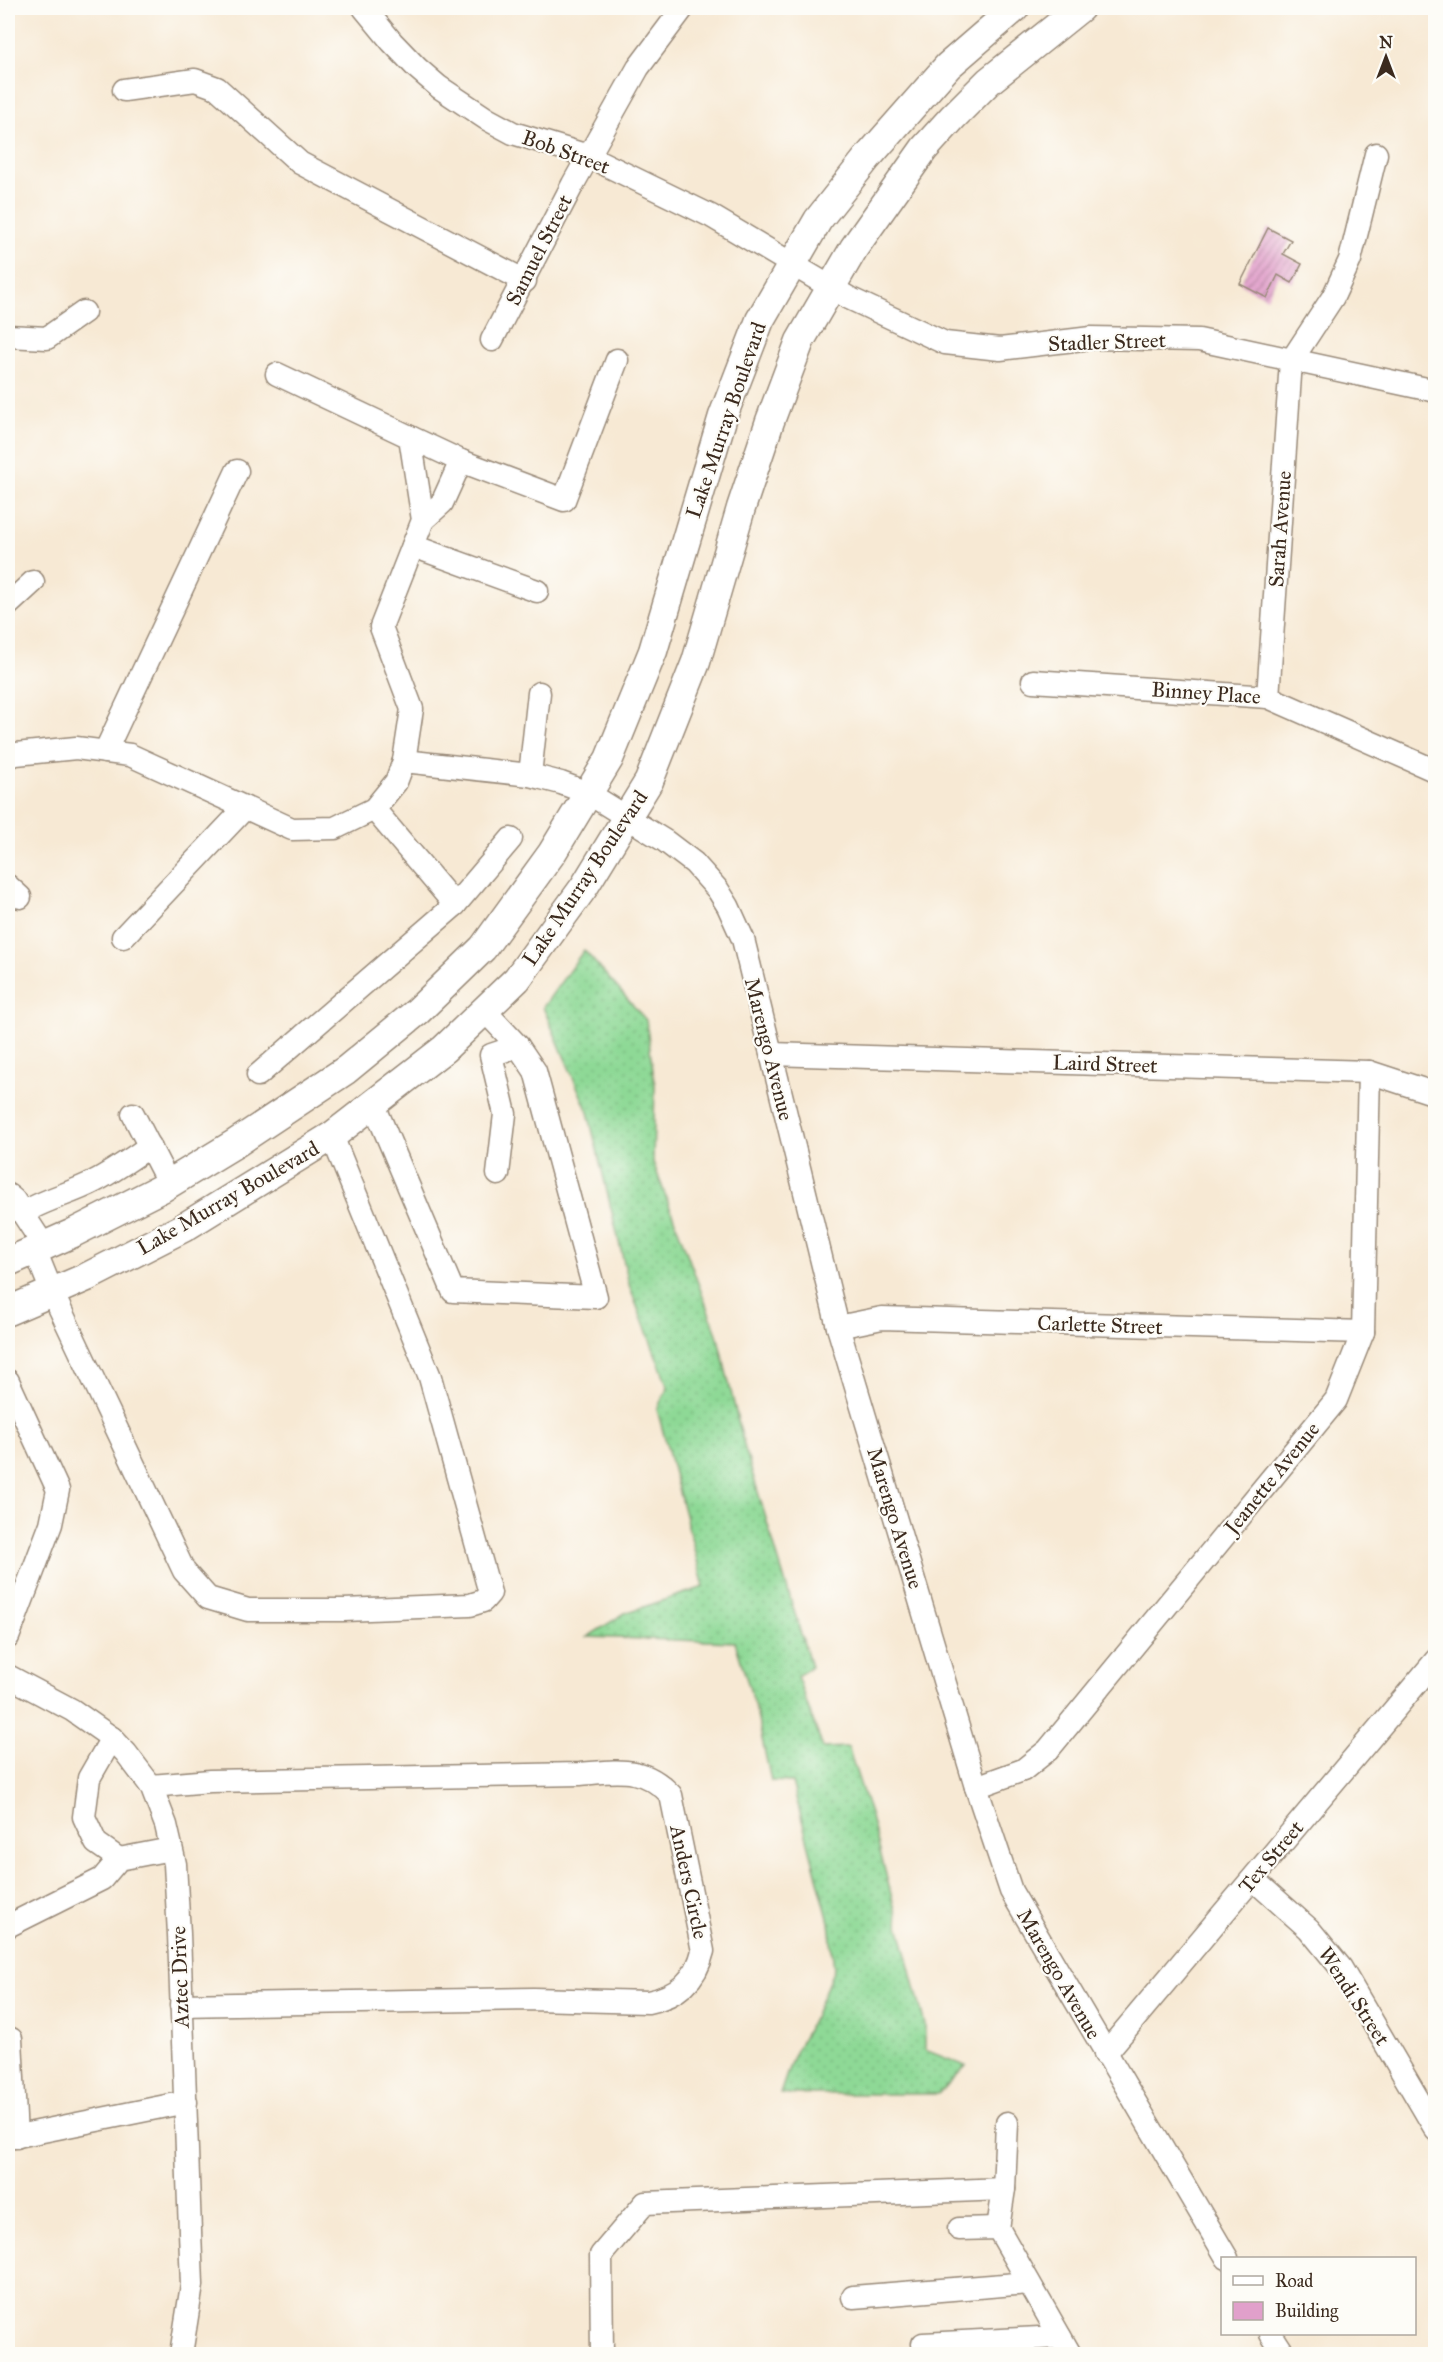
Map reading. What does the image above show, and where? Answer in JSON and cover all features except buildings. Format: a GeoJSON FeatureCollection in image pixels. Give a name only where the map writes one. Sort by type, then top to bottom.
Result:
{"type":"FeatureCollection","features":[{"type":"Feature","properties":{"kind":"main road","name":"Lake Murray Boulevard"},"geometry":{"type":"LineString","coordinates":[[8,1262],[169,1184],[346,1070],[418,1011],[483,948],[552,853],[609,759],[653,651],[723,416],[760,320],[818,220],[867,158],[948,66],[1015,8]]}},
{"type":"Feature","properties":{"kind":"main road","name":"Lake Murray Boulevard"},"geometry":{"type":"LineString","coordinates":[[8,1311],[87,1277],[183,1228],[332,1136],[444,1049],[517,979],[584,887],[649,781],[696,662],[755,464],[800,341],[854,248],[924,149],[989,81],[1080,8]]}},
{"type":"Feature","properties":{"kind":"main road"},"geometry":{"type":"LineString","coordinates":[[452,979],[484,1010]]}},
{"type":"Feature","properties":{"kind":"street","name":"Bob Street"},"geometry":{"type":"LineString","coordinates":[[364,8],[417,68],[463,104],[513,134],[588,156],[711,216],[793,264]]}},
{"type":"Feature","properties":{"kind":"street","name":"Samuel Street"},"geometry":{"type":"LineString","coordinates":[[492,340],[525,281],[588,156],[638,68],[682,8]]}},
{"type":"Feature","properties":{"kind":"street"},"geometry":{"type":"LineString","coordinates":[[124,90],[195,80],[218,88],[300,163],[525,281]]}},
{"type":"Feature","properties":{"kind":"street"},"geometry":{"type":"LineString","coordinates":[[1291,361],[1333,297],[1350,260],[1376,154]]}},
{"type":"Feature","properties":{"kind":"street","name":"Stadler Street"},"geometry":{"type":"LineString","coordinates":[[793,264],[831,288],[945,343],[1000,349],[1092,338],[1198,340],[1436,391]]}},
{"type":"Feature","properties":{"kind":"street"},"geometry":{"type":"LineString","coordinates":[[8,336],[47,338],[84,312]]}},
{"type":"Feature","properties":{"kind":"street"},"geometry":{"type":"LineString","coordinates":[[277,374],[461,461],[564,500],[617,360]]}},
{"type":"Feature","properties":{"kind":"street","name":"Sarah Avenue"},"geometry":{"type":"LineString","coordinates":[[1268,697],[1291,361]]}},
{"type":"Feature","properties":{"kind":"street"},"geometry":{"type":"LineString","coordinates":[[410,437],[423,520]]}},
{"type":"Feature","properties":{"kind":"street"},"geometry":{"type":"LineString","coordinates":[[8,757],[16,754],[76,748],[130,755],[292,829],[335,828],[374,809],[396,782],[404,761],[412,709],[381,627],[423,520],[442,503],[461,461]]}},
{"type":"Feature","properties":{"kind":"street"},"geometry":{"type":"LineString","coordinates":[[105,752],[237,471]]}},
{"type":"Feature","properties":{"kind":"street"},"geometry":{"type":"LineString","coordinates":[[413,546],[537,591]]}},
{"type":"Feature","properties":{"kind":"street"},"geometry":{"type":"LineString","coordinates":[[8,605],[33,582]]}},
{"type":"Feature","properties":{"kind":"street","name":"Binney Place"},"geometry":{"type":"LineString","coordinates":[[1033,681],[1268,697],[1436,771]]}},
{"type":"Feature","properties":{"kind":"street"},"geometry":{"type":"LineString","coordinates":[[530,775],[539,693]]}},
{"type":"Feature","properties":{"kind":"street","name":"Marengo Avenue"},"geometry":{"type":"LineString","coordinates":[[404,761],[530,775],[588,793],[680,851],[712,883],[728,906],[742,939],[838,1327],[976,1787],[1011,1891],[1226,2257]]}},
{"type":"Feature","properties":{"kind":"street"},"geometry":{"type":"LineString","coordinates":[[123,937],[245,808]]}},
{"type":"Feature","properties":{"kind":"street"},"geometry":{"type":"LineString","coordinates":[[374,809],[455,905]]}},
{"type":"Feature","properties":{"kind":"street"},"geometry":{"type":"LineString","coordinates":[[258,1075],[455,905],[511,839]]}},
{"type":"Feature","properties":{"kind":"street"},"geometry":{"type":"LineString","coordinates":[[374,1105],[453,1291],[596,1296],[535,1071],[518,1046],[484,1010]]}},
{"type":"Feature","properties":{"kind":"street"},"geometry":{"type":"LineString","coordinates":[[498,1174],[505,1114],[491,1055],[518,1046]]}},
{"type":"Feature","properties":{"kind":"street","name":"Laird Street"},"geometry":{"type":"LineString","coordinates":[[771,1054],[1369,1072],[1436,1094]]}},
{"type":"Feature","properties":{"kind":"street","name":"Jeanette Avenue"},"geometry":{"type":"LineString","coordinates":[[976,1787],[1023,1770],[1048,1749],[1336,1400],[1363,1332],[1369,1072]]}},
{"type":"Feature","properties":{"kind":"street"},"geometry":{"type":"LineString","coordinates":[[133,1114],[169,1184]]}},
{"type":"Feature","properties":{"kind":"street"},"geometry":{"type":"LineString","coordinates":[[8,1195],[23,1213],[40,1248],[52,1292],[184,1571],[208,1598],[248,1610],[344,1610],[470,1605],[483,1601],[490,1593],[430,1377],[332,1136]]}},
{"type":"Feature","properties":{"kind":"street"},"geometry":{"type":"LineString","coordinates":[[23,1213],[38,1203],[68,1194],[96,1181],[150,1146]]}},
{"type":"Feature","properties":{"kind":"street","name":"Carlette Street"},"geometry":{"type":"LineString","coordinates":[[838,1327],[882,1318],[1363,1332]]}},
{"type":"Feature","properties":{"kind":"street"},"geometry":{"type":"LineString","coordinates":[[8,1381],[58,1490],[51,1524],[8,1637]]}},
{"type":"Feature","properties":{"kind":"street","name":"Tex Street"},"geometry":{"type":"LineString","coordinates":[[1105,2054],[1434,1666]]}},
{"type":"Feature","properties":{"kind":"street","name":"Aztec Drive"},"geometry":{"type":"LineString","coordinates":[[8,1676],[79,1714],[126,1752],[151,1786],[166,1825],[175,1864],[192,2285],[181,2355]]}},
{"type":"Feature","properties":{"kind":"street"},"geometry":{"type":"LineString","coordinates":[[111,1738],[89,1778],[84,1817],[96,1843],[119,1859]]}},
{"type":"Feature","properties":{"kind":"street","name":"Anders Circle"},"geometry":{"type":"LineString","coordinates":[[151,1786],[210,1781],[580,1774],[625,1770],[644,1774],[663,1786],[671,1795],[703,1951],[700,1964],[685,1986],[661,2000],[648,2002],[533,1999],[181,2005]]}},
{"type":"Feature","properties":{"kind":"street"},"geometry":{"type":"LineString","coordinates":[[8,1926],[102,1879],[119,1859],[171,1849]]}},
{"type":"Feature","properties":{"kind":"street","name":"Wendi Street"},"geometry":{"type":"LineString","coordinates":[[1253,1879],[1309,1929],[1341,1968],[1436,2130]]}},
{"type":"Feature","properties":{"kind":"street"},"geometry":{"type":"LineString","coordinates":[[12,2039],[12,2138],[186,2102]]}},
{"type":"Feature","properties":{"kind":"street"},"geometry":{"type":"LineString","coordinates":[[1008,2123],[1004,2189],[998,2228],[1065,2346]]}},
{"type":"Feature","properties":{"kind":"street"},"geometry":{"type":"LineString","coordinates":[[602,2355],[601,2255],[645,2203],[1004,2189]]}},
{"type":"Feature","properties":{"kind":"street"},"geometry":{"type":"LineString","coordinates":[[959,2229],[998,2228]]}},
{"type":"Feature","properties":{"kind":"street"},"geometry":{"type":"LineString","coordinates":[[853,2297],[1029,2283]]}},
{"type":"Feature","properties":{"kind":"street"},"geometry":{"type":"LineString","coordinates":[[1272,2335],[1284,2355]]}},
{"type":"Feature","properties":{"kind":"street"},"geometry":{"type":"LineString","coordinates":[[923,2344],[1065,2346]]}},
{"type":"Feature","properties":{"kind":"green space"},"geometry":{"type":"Polygon","coordinates":[[[584,950],[646,1020],[655,1085],[653,1162],[717,1334],[745,1449],[811,1667],[797,1676],[823,1748],[848,1747],[871,1817],[925,2025],[925,2050],[966,2066],[938,2094],[780,2094],[793,2056],[814,2017],[834,1969],[829,1922],[792,1782],[771,1781],[755,1706],[735,1642],[587,1637],[625,1613],[704,1587],[657,1409],[668,1387],[630,1288],[588,1112],[543,1007],[584,950]]]}}]}
